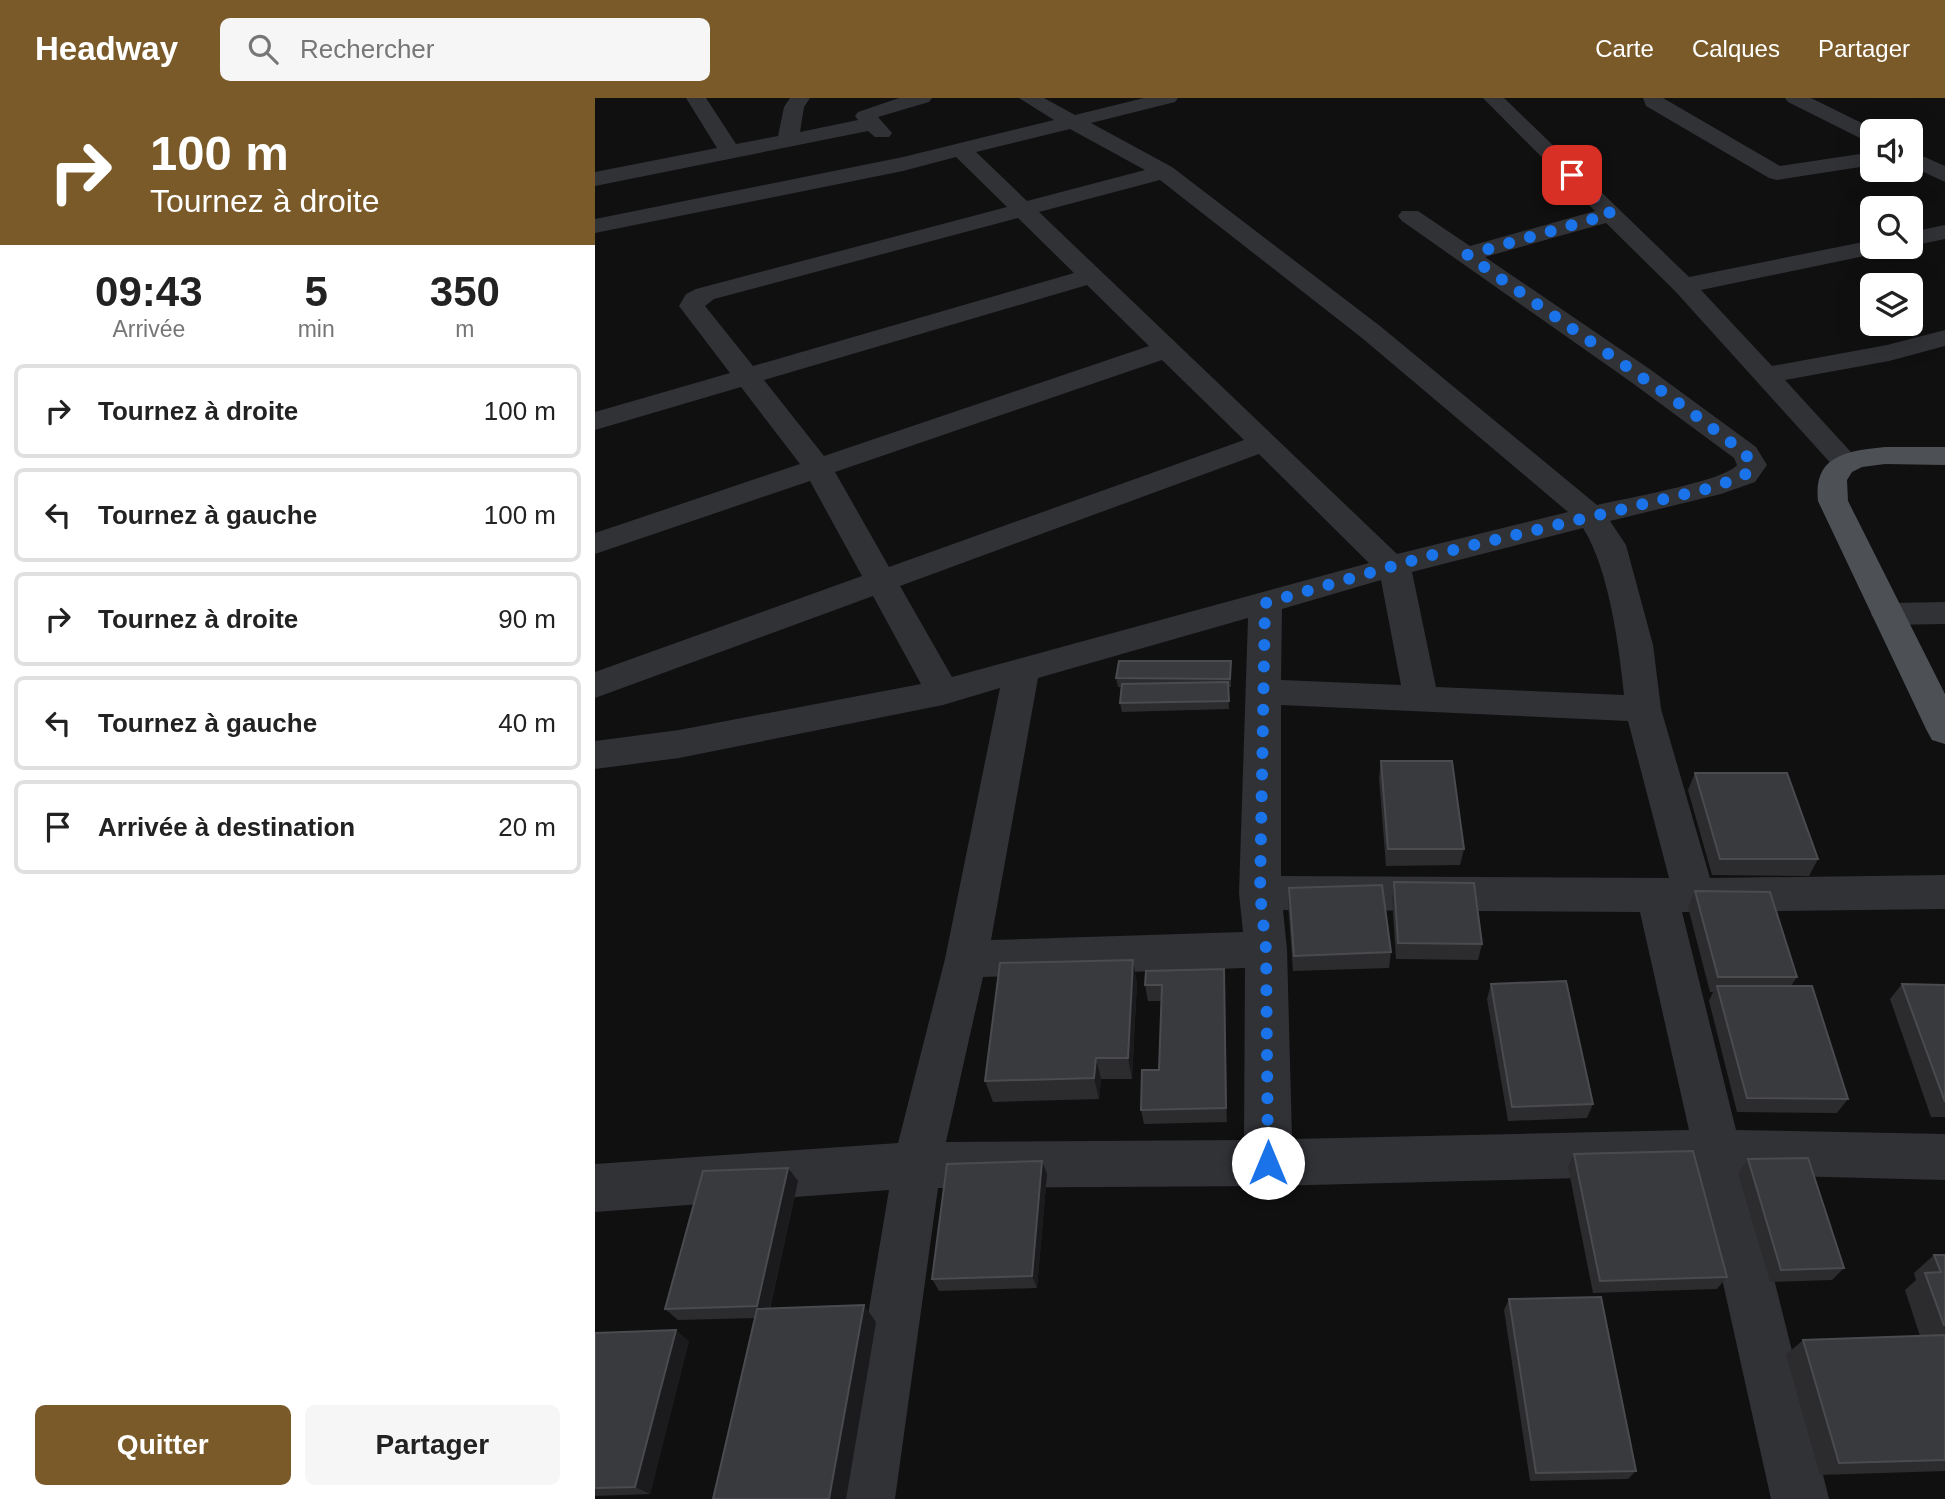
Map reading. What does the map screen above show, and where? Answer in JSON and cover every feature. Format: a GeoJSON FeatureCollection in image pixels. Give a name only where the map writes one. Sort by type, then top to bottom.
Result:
{"type":"FeatureCollection","features":[{"type":"Feature","properties":{"kind":"main road"},"geometry":{"type":"LineString","coordinates":[[1945,456],[1872,457],[1845,462],[1833,475],[1833,501],[1945,731]]}},
{"type":"Feature","properties":{"kind":"street"},"geometry":{"type":"LineString","coordinates":[[696,98],[730,152]]}},
{"type":"Feature","properties":{"kind":"street"},"geometry":{"type":"LineString","coordinates":[[788,140],[794,107],[800,98]]}},
{"type":"Feature","properties":{"kind":"street"},"geometry":{"type":"LineString","coordinates":[[915,162],[870,124],[865,116],[922,98]]}},
{"type":"Feature","properties":{"kind":"street"},"geometry":{"type":"LineString","coordinates":[[1029,98],[1164,172],[1371,332],[1591,516],[1610,545],[1636,646],[1643,709],[1717,1152],[1800,1499]]}},
{"type":"Feature","properties":{"kind":"street"},"geometry":{"type":"LineString","coordinates":[[595,226],[915,162],[1168,98]]}},
{"type":"Feature","properties":{"kind":"street"},"geometry":{"type":"LineString","coordinates":[[1493,98],[1684,286],[1845,462]]}},
{"type":"Feature","properties":{"kind":"street"},"geometry":{"type":"LineString","coordinates":[[1653,98],[1653,102],[1777,173],[1860,160]]}},
{"type":"Feature","properties":{"kind":"street"},"geometry":{"type":"LineString","coordinates":[[1795,98],[1860,130]]}},
{"type":"Feature","properties":{"kind":"street"},"geometry":{"type":"LineString","coordinates":[[595,179],[870,124]]}},
{"type":"Feature","properties":{"kind":"street"},"geometry":{"type":"LineString","coordinates":[[962,151],[1386,561],[1395,566],[1421,699]]}},
{"type":"Feature","properties":{"kind":"street"},"geometry":{"type":"LineString","coordinates":[[1927,159],[1945,175]]}},
{"type":"Feature","properties":{"kind":"street"},"geometry":{"type":"LineString","coordinates":[[683,161],[709,203]]}},
{"type":"Feature","properties":{"kind":"street"},"geometry":{"type":"LineString","coordinates":[[943,692],[817,466],[692,306],[695,299],[705,294],[1164,172]]}},
{"type":"Feature","properties":{"kind":"street"},"geometry":{"type":"LineString","coordinates":[[1467,255],[1611,214]]}},
{"type":"Feature","properties":{"kind":"street"},"geometry":{"type":"LineString","coordinates":[[595,755],[679,744],[943,692],[1395,566],[1710,488],[1744,476],[1752,465],[1745,453],[1410,216]]}},
{"type":"Feature","properties":{"kind":"street"},"geometry":{"type":"LineString","coordinates":[[1923,237],[1945,232]]}},
{"type":"Feature","properties":{"kind":"street"},"geometry":{"type":"LineString","coordinates":[[1684,286],[1860,250]]}},
{"type":"Feature","properties":{"kind":"street"},"geometry":{"type":"LineString","coordinates":[[595,421],[1092,276]]}},
{"type":"Feature","properties":{"kind":"street"},"geometry":{"type":"LineString","coordinates":[[1767,374],[1889,353],[1945,338]]}},
{"type":"Feature","properties":{"kind":"street"},"geometry":{"type":"LineString","coordinates":[[595,544],[817,466],[1167,349]]}},
{"type":"Feature","properties":{"kind":"street"},"geometry":{"type":"LineString","coordinates":[[595,685],[1263,443]]}},
{"type":"Feature","properties":{"kind":"street"},"geometry":{"type":"LineString","coordinates":[[1265,603],[1260,893],[1266,949],[1268,1163]]}},
{"type":"Feature","properties":{"kind":"street"},"geometry":{"type":"LineString","coordinates":[[1888,614],[1945,613]]}},
{"type":"Feature","properties":{"kind":"street"},"geometry":{"type":"LineString","coordinates":[[866,1499],[917,1165],[966,958],[1022,670]]}},
{"type":"Feature","properties":{"kind":"street"},"geometry":{"type":"LineString","coordinates":[[1265,692],[1643,709]]}},
{"type":"Feature","properties":{"kind":"street"},"geometry":{"type":"LineString","coordinates":[[1260,893],[1676,895],[1945,892]]}},
{"type":"Feature","properties":{"kind":"street"},"geometry":{"type":"LineString","coordinates":[[966,958],[1266,949]]}},
{"type":"Feature","properties":{"kind":"street"},"geometry":{"type":"LineString","coordinates":[[595,1188],[917,1165],[1268,1163],[1717,1152],[1945,1157]]}},
{"type":"Feature","properties":{"kind":"building"},"geometry":{"type":"Polygon","coordinates":[[[1119,661],[1231,661],[1230,679],[1116,678],[1119,661]]]}},
{"type":"Feature","properties":{"kind":"building"},"geometry":{"type":"Polygon","coordinates":[[[1228,682],[1229,701],[1120,703],[1122,684],[1228,682]]]}},
{"type":"Feature","properties":{"kind":"building"},"geometry":{"type":"Polygon","coordinates":[[[1381,761],[1452,761],[1464,849],[1388,849],[1381,761]]]}},
{"type":"Feature","properties":{"kind":"building"},"geometry":{"type":"Polygon","coordinates":[[[1695,773],[1787,773],[1818,859],[1720,859],[1695,773]]]}},
{"type":"Feature","properties":{"kind":"building"},"geometry":{"type":"Polygon","coordinates":[[[1394,882],[1474,883],[1482,944],[1398,943],[1394,882]]]}},
{"type":"Feature","properties":{"kind":"building"},"geometry":{"type":"Polygon","coordinates":[[[1382,885],[1391,952],[1294,956],[1289,888],[1382,885]]]}},
{"type":"Feature","properties":{"kind":"building"},"geometry":{"type":"Polygon","coordinates":[[[1695,891],[1770,892],[1797,977],[1718,977],[1695,891]]]}},
{"type":"Feature","properties":{"kind":"building"},"geometry":{"type":"Polygon","coordinates":[[[1133,960],[1128,1058],[1096,1058],[1094,1078],[985,1081],[1000,963],[1133,960]]]}},
{"type":"Feature","properties":{"kind":"building"},"geometry":{"type":"Polygon","coordinates":[[[1224,969],[1226,1108],[1141,1110],[1142,1070],[1159,1070],[1162,985],[1145,985],[1146,971],[1224,969]]]}},
{"type":"Feature","properties":{"kind":"building"},"geometry":{"type":"Polygon","coordinates":[[[1566,981],[1593,1104],[1512,1107],[1491,984],[1566,981]]]}},
{"type":"Feature","properties":{"kind":"building"},"geometry":{"type":"Polygon","coordinates":[[[1902,984],[1945,985],[1945,1102],[1902,984]]]}},
{"type":"Feature","properties":{"kind":"building"},"geometry":{"type":"Polygon","coordinates":[[[1717,986],[1812,986],[1848,1099],[1747,1098],[1717,986]]]}},
{"type":"Feature","properties":{"kind":"building"},"geometry":{"type":"Polygon","coordinates":[[[1693,1151],[1727,1277],[1600,1281],[1574,1154],[1693,1151]]]}},
{"type":"Feature","properties":{"kind":"building"},"geometry":{"type":"Polygon","coordinates":[[[1808,1158],[1844,1268],[1781,1270],[1748,1159],[1808,1158]]]}},
{"type":"Feature","properties":{"kind":"building"},"geometry":{"type":"Polygon","coordinates":[[[1042,1161],[1032,1276],[932,1279],[947,1164],[1042,1161]]]}},
{"type":"Feature","properties":{"kind":"building"},"geometry":{"type":"Polygon","coordinates":[[[788,1168],[757,1306],[665,1309],[703,1171],[788,1168]]]}},
{"type":"Feature","properties":{"kind":"building"},"geometry":{"type":"Polygon","coordinates":[[[1934,1255],[1945,1255],[1945,1325],[1925,1273],[1941,1272],[1934,1255]]]}},
{"type":"Feature","properties":{"kind":"building"},"geometry":{"type":"Polygon","coordinates":[[[1601,1297],[1636,1471],[1536,1473],[1509,1299],[1601,1297]]]}},
{"type":"Feature","properties":{"kind":"building"},"geometry":{"type":"Polygon","coordinates":[[[864,1305],[829,1499],[713,1499],[757,1309],[864,1305]]]}},
{"type":"Feature","properties":{"kind":"building"},"geometry":{"type":"Polygon","coordinates":[[[676,1330],[635,1487],[595,1488],[595,1333],[676,1330]]]}},
{"type":"Feature","properties":{"kind":"building"},"geometry":{"type":"Polygon","coordinates":[[[1945,1335],[1945,1460],[1839,1463],[1803,1340],[1945,1335]]]}},
{"type":"Feature","properties":{"kind":"route"},"geometry":{"type":"LineString","coordinates":[[1268,1163],[1266,949],[1260,893],[1265,603],[1404,562],[1710,488],[1744,476],[1752,465],[1745,453],[1683,406],[1467,255],[1611,214],[1572,175]]}}]}
